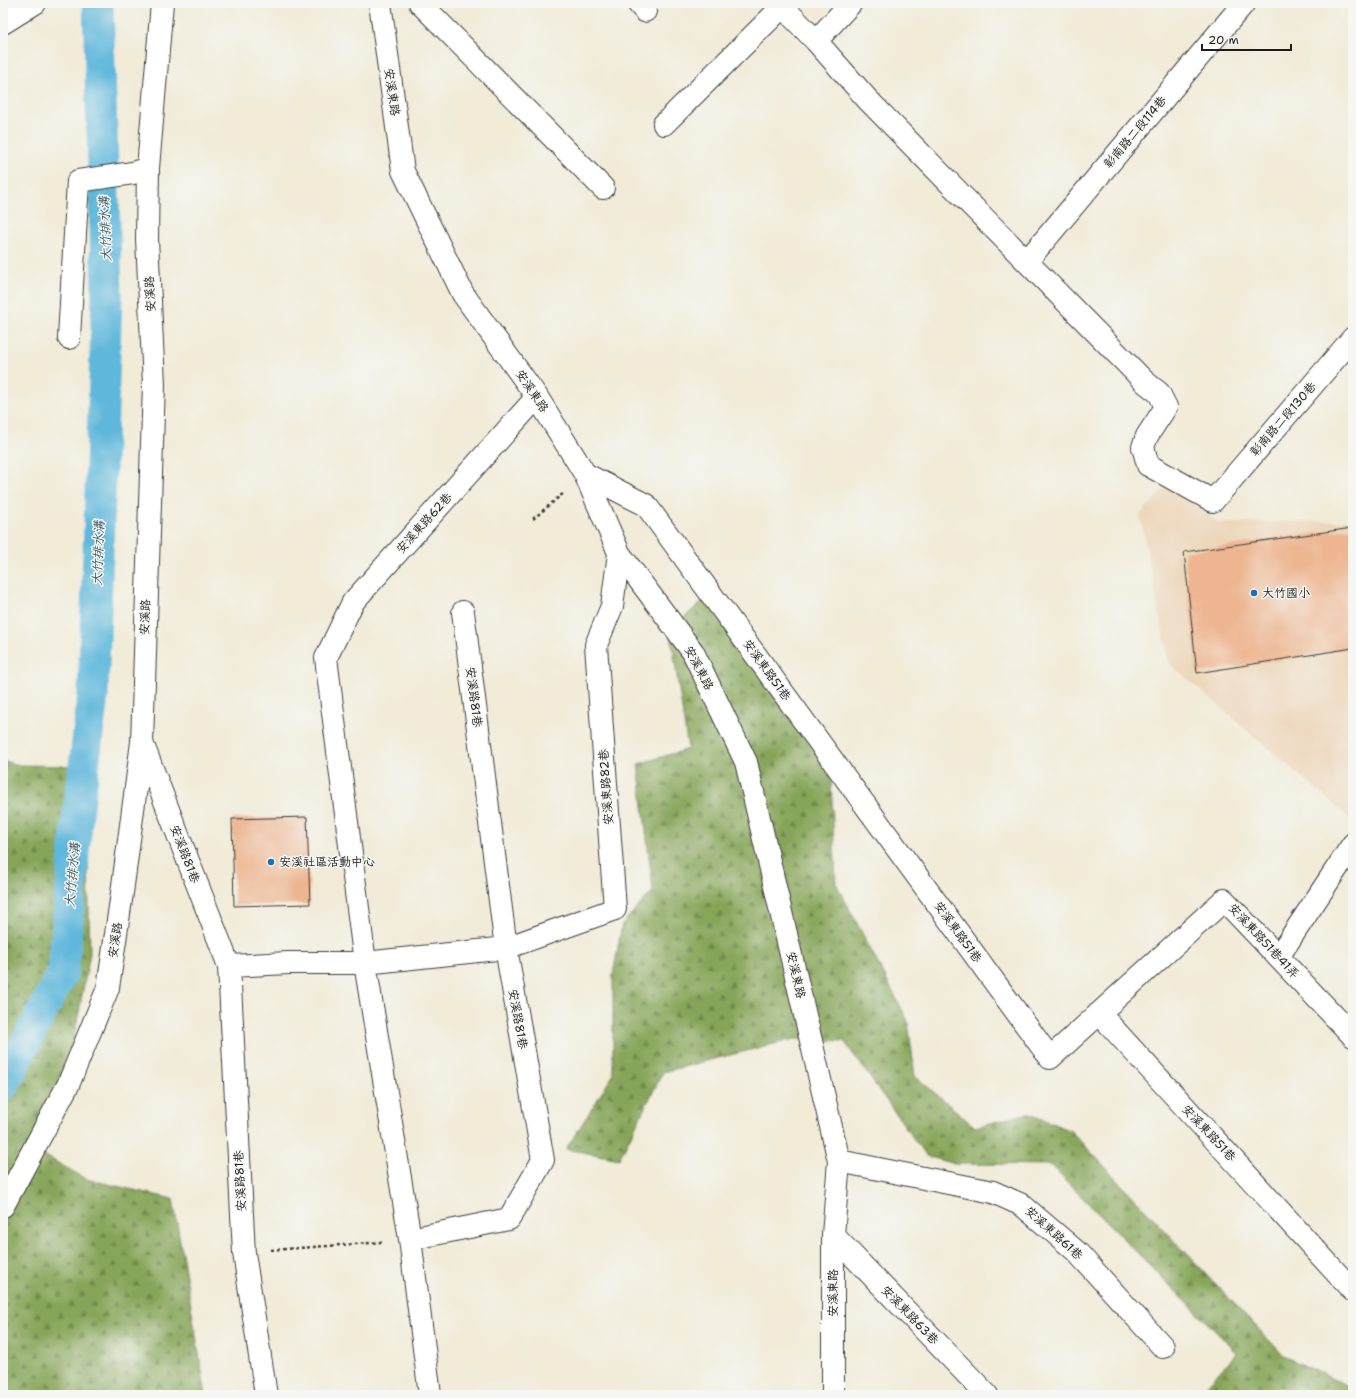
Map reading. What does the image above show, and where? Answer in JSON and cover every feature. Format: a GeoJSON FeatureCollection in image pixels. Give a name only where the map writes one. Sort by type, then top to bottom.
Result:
{"type":"FeatureCollection","features":[{"type":"Feature","properties":{"kind":"street"},"geometry":{"type":"LineString","coordinates":[[3,23],[35,3]]}},
{"type":"Feature","properties":{"kind":"street","name":"安溪路"},"geometry":{"type":"LineString","coordinates":[[3,1206],[68,1085],[108,988],[142,742],[154,384],[147,239],[140,171],[162,3]]}},
{"type":"Feature","properties":{"kind":"street","name":"安溪東路"},"geometry":{"type":"LineString","coordinates":[[380,3],[403,171],[464,294],[537,397],[585,474],[619,552],[692,652],[746,762],[839,1161],[833,1235],[833,1395]]}},
{"type":"Feature","properties":{"kind":"street"},"geometry":{"type":"LineString","coordinates":[[420,3],[603,188]]}},
{"type":"Feature","properties":{"kind":"street"},"geometry":{"type":"LineString","coordinates":[[816,41],[851,3]]}},
{"type":"Feature","properties":{"kind":"street","name":"彰南路二段114巷"},"geometry":{"type":"LineString","coordinates":[[1027,262],[1244,3]]}},
{"type":"Feature","properties":{"kind":"street"},"geometry":{"type":"LineString","coordinates":[[664,124],[781,5],[816,41],[868,100],[1027,262]]}},
{"type":"Feature","properties":{"kind":"street"},"geometry":{"type":"LineString","coordinates":[[69,338],[78,181],[140,171]]}},
{"type":"Feature","properties":{"kind":"street","name":"彰南路二段130巷"},"geometry":{"type":"LineString","coordinates":[[1027,262],[1145,382],[1159,393],[1166,407],[1147,436],[1143,446],[1148,465],[1213,501],[1353,338]]}},
{"type":"Feature","properties":{"kind":"street","name":"安溪東路62巷"},"geometry":{"type":"LineString","coordinates":[[365,963],[326,658],[353,602],[537,397]]}},
{"type":"Feature","properties":{"kind":"street","name":"安溪東路51巷"},"geometry":{"type":"LineString","coordinates":[[585,474],[646,505],[1050,1058],[1099,1014],[1353,1291]]}},
{"type":"Feature","properties":{"kind":"street","name":"安溪東路82巷"},"geometry":{"type":"LineString","coordinates":[[506,948],[615,909],[596,645],[612,606],[619,552]]}},
{"type":"Feature","properties":{"kind":"street","name":"安溪路81巷"},"geometry":{"type":"LineString","coordinates":[[410,1240],[509,1219],[543,1160],[506,948],[463,612]]}},
{"type":"Feature","properties":{"kind":"street","name":"安溪路81巷"},"geometry":{"type":"LineString","coordinates":[[142,742],[229,966],[244,1253],[266,1395]]}},
{"type":"Feature","properties":{"kind":"street"},"geometry":{"type":"LineString","coordinates":[[1278,957],[1353,844]]}},
{"type":"Feature","properties":{"kind":"street","name":"安溪東路51巷41弄"},"geometry":{"type":"LineString","coordinates":[[1099,1014],[1224,900],[1353,1036]]}},
{"type":"Feature","properties":{"kind":"street"},"geometry":{"type":"LineString","coordinates":[[229,966],[288,963],[365,963],[506,948]]}},
{"type":"Feature","properties":{"kind":"street"},"geometry":{"type":"LineString","coordinates":[[365,963],[410,1240],[430,1395]]}},
{"type":"Feature","properties":{"kind":"street","name":"安溪東路61巷"},"geometry":{"type":"LineString","coordinates":[[839,1161],[993,1192],[1022,1205],[1077,1252],[1163,1347]]}},
{"type":"Feature","properties":{"kind":"street","name":"安溪東路63巷"},"geometry":{"type":"LineString","coordinates":[[833,1235],[987,1395]]}},
{"type":"Feature","properties":{"kind":"path"},"geometry":{"type":"LineString","coordinates":[[533,519],[585,474]]}},
{"type":"Feature","properties":{"kind":"path"},"geometry":{"type":"LineString","coordinates":[[244,1253],[410,1240]]}},
{"type":"Feature","properties":{"kind":"shaded area","name":"大竹國小"},"geometry":{"type":"Polygon","coordinates":[[[1169,484],[1218,523],[1353,521],[1353,821],[1169,663],[1140,515],[1169,484]]]}},
{"type":"Feature","properties":{"kind":"green space"},"geometry":{"type":"Polygon","coordinates":[[[704,600],[830,758],[836,883],[908,1021],[915,1076],[975,1127],[1028,1113],[1071,1131],[1284,1356],[1353,1388],[1353,1395],[1197,1395],[1237,1353],[1050,1165],[954,1164],[926,1156],[844,1041],[794,1039],[663,1072],[619,1159],[566,1149],[613,1075],[613,975],[622,924],[653,891],[638,764],[688,749],[670,630],[704,600]]]}},
{"type":"Feature","properties":{"kind":"green space"},"geometry":{"type":"Polygon","coordinates":[[[3,760],[16,765],[86,766],[90,953],[71,1054],[37,1151],[86,1179],[173,1199],[206,1395],[3,1395],[3,760]]]}},
{"type":"Feature","properties":{"kind":"building"},"geometry":{"type":"Polygon","coordinates":[[[1353,528],[1353,648],[1197,673],[1184,552],[1353,528]]]}},
{"type":"Feature","properties":{"kind":"building","name":"安溪社區活動中心"},"geometry":{"type":"Polygon","coordinates":[[[307,817],[310,904],[234,906],[232,819],[307,817]]]}},
{"type":"Feature","properties":{"kind":"waterway","name":"大竹排水溝"},"geometry":{"type":"LineString","coordinates":[[3,1086],[63,972],[77,821],[93,695],[107,296],[98,3]]}},
{"type":"Feature","properties":{"kind":"place","name":"大竹國小"},"geometry":{"type":"Point","coordinates":[1254,593]}},
{"type":"Feature","properties":{"kind":"place","name":"安溪社區活動中心"},"geometry":{"type":"Point","coordinates":[271,862]}}]}
